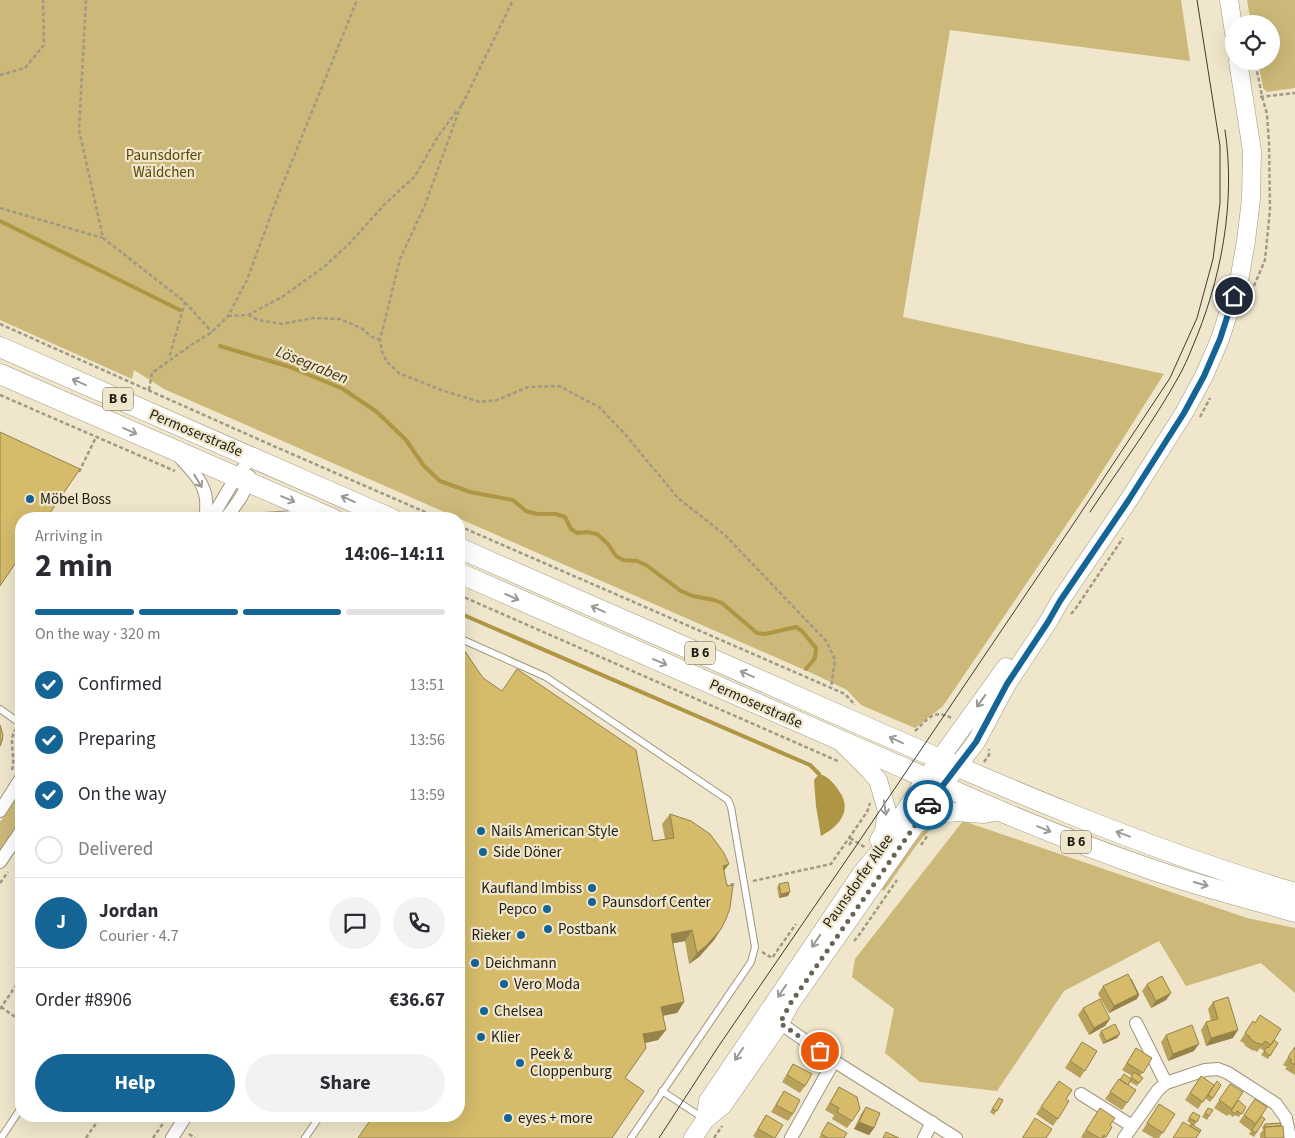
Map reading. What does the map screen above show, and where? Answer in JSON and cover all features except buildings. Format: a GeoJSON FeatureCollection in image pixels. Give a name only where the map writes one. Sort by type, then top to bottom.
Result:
{"type":"FeatureCollection","features":[{"type":"Feature","properties":{"kind":"main road"},"geometry":{"type":"LineString","coordinates":[[1229,0],[1231,15]]}},
{"type":"Feature","properties":{"kind":"main road","name":"Paunsdorfer Allee"},"geometry":{"type":"LineString","coordinates":[[693,1138],[705,1120],[723,1105],[863,872],[949,763],[1022,644],[1041,619],[1060,601],[1128,501],[1184,413],[1204,376],[1220,339],[1238,281],[1246,241],[1251,199],[1252,151],[1239,70]]}},
{"type":"Feature","properties":{"kind":"main road","name":"Permoserstraße"},"geometry":{"type":"LineString","coordinates":[[0,348],[376,512]]}},
{"type":"Feature","properties":{"kind":"main road","name":"Permoserstraße"},"geometry":{"type":"LineString","coordinates":[[0,374],[312,512]]}},
{"type":"Feature","properties":{"kind":"main road","name":"Permoserstraße"},"geometry":{"type":"LineString","coordinates":[[465,551],[949,763]]}},
{"type":"Feature","properties":{"kind":"main road","name":"Permoserstraße"},"geometry":{"type":"LineString","coordinates":[[465,576],[934,783]]}},
{"type":"Feature","properties":{"kind":"main road"},"geometry":{"type":"LineString","coordinates":[[840,740],[878,780],[887,811],[884,831],[863,872]]}},
{"type":"Feature","properties":{"kind":"main road","name":"B 6"},"geometry":{"type":"LineString","coordinates":[[949,763],[1092,823],[1295,893]]}},
{"type":"Feature","properties":{"kind":"main road","name":"Paunsdorfer Allee"},"geometry":{"type":"LineString","coordinates":[[773,1019],[790,1004],[916,824],[933,798],[934,783]]}},
{"type":"Feature","properties":{"kind":"main road","name":"B 6"},"geometry":{"type":"LineString","coordinates":[[934,783],[1081,844],[1155,870],[1295,912]]}},
{"type":"Feature","properties":{"kind":"main road"},"geometry":{"type":"LineString","coordinates":[[916,824],[954,812],[984,814],[999,811]]}},
{"type":"Feature","properties":{"kind":"street"},"geometry":{"type":"LineString","coordinates":[[173,450],[202,485],[206,499],[205,512]]}},
{"type":"Feature","properties":{"kind":"street"},"geometry":{"type":"LineString","coordinates":[[215,512],[242,480],[252,457]]}},
{"type":"Feature","properties":{"kind":"street"},"geometry":{"type":"LineString","coordinates":[[230,512],[243,495],[242,480]]}},
{"type":"Feature","properties":{"kind":"street"},"geometry":{"type":"LineString","coordinates":[[0,810],[15,777]]}},
{"type":"Feature","properties":{"kind":"street"},"geometry":{"type":"LineString","coordinates":[[0,862],[15,840]]}},
{"type":"Feature","properties":{"kind":"street"},"geometry":{"type":"LineString","coordinates":[[773,1019],[834,1061],[956,1138]]}},
{"type":"Feature","properties":{"kind":"street"},"geometry":{"type":"LineString","coordinates":[[1136,1023],[1166,1083]]}},
{"type":"Feature","properties":{"kind":"street"},"geometry":{"type":"LineString","coordinates":[[791,1138],[834,1061]]}},
{"type":"Feature","properties":{"kind":"street"},"geometry":{"type":"LineString","coordinates":[[1124,1138],[1158,1090],[1166,1083],[1206,1070],[1218,1069],[1228,1073],[1276,1104],[1286,1118],[1290,1138]]}},
{"type":"Feature","properties":{"kind":"street"},"geometry":{"type":"LineString","coordinates":[[1081,1094],[1132,1126]]}},
{"type":"Feature","properties":{"kind":"street"},"geometry":{"type":"LineString","coordinates":[[172,1138],[182,1122]]}},
{"type":"Feature","properties":{"kind":"street"},"geometry":{"type":"LineString","coordinates":[[924,1138],[932,1122]]}},
{"type":"Feature","properties":{"kind":"lane"},"geometry":{"type":"LineString","coordinates":[[465,641],[546,677],[728,800],[731,807],[755,947],[751,962],[631,1138]]}},
{"type":"Feature","properties":{"kind":"lane"},"geometry":{"type":"LineString","coordinates":[[0,709],[15,720]]}},
{"type":"Feature","properties":{"kind":"lane"},"geometry":{"type":"LineString","coordinates":[[662,1091],[705,1120]]}},
{"type":"Feature","properties":{"kind":"lane"},"geometry":{"type":"LineString","coordinates":[[1,1138],[15,1117]]}},
{"type":"Feature","properties":{"kind":"lane"},"geometry":{"type":"LineString","coordinates":[[305,1138],[316,1122]]}},
{"type":"Feature","properties":{"kind":"path"},"geometry":{"type":"LineString","coordinates":[[0,75],[25,68],[44,45],[43,0]]}},
{"type":"Feature","properties":{"kind":"path"},"geometry":{"type":"LineString","coordinates":[[86,0],[79,130],[103,238]]}},
{"type":"Feature","properties":{"kind":"path"},"geometry":{"type":"LineString","coordinates":[[149,390],[152,373],[190,345],[212,332],[228,316],[247,280],[276,201],[357,0]]}},
{"type":"Feature","properties":{"kind":"path"},"geometry":{"type":"LineString","coordinates":[[513,0],[461,105],[425,205],[400,259],[380,340],[384,357],[399,373],[441,390],[480,402],[497,400],[528,387],[559,386],[599,408],[624,433],[678,498],[725,535],[827,642],[835,660],[831,688]]}},
{"type":"Feature","properties":{"kind":"path"},"geometry":{"type":"LineString","coordinates":[[1244,98],[1295,93]]}},
{"type":"Feature","properties":{"kind":"path"},"geometry":{"type":"LineString","coordinates":[[228,316],[248,315],[282,297],[324,267],[350,243],[384,204],[415,176],[437,138],[461,105]]}},
{"type":"Feature","properties":{"kind":"path"},"geometry":{"type":"LineString","coordinates":[[0,208],[103,238],[185,302],[212,332]]}},
{"type":"Feature","properties":{"kind":"path"},"geometry":{"type":"LineString","coordinates":[[169,360],[185,302]]}},
{"type":"Feature","properties":{"kind":"path"},"geometry":{"type":"LineString","coordinates":[[248,315],[258,320],[282,324],[313,318],[340,319],[380,340]]}},
{"type":"Feature","properties":{"kind":"path"},"geometry":{"type":"LineString","coordinates":[[0,324],[425,512]]}},
{"type":"Feature","properties":{"kind":"path"},"geometry":{"type":"LineString","coordinates":[[0,395],[180,473]]}},
{"type":"Feature","properties":{"kind":"path"},"geometry":{"type":"LineString","coordinates":[[79,472],[96,436]]}},
{"type":"Feature","properties":{"kind":"path"},"geometry":{"type":"LineString","coordinates":[[465,529],[845,694],[856,705]]}},
{"type":"Feature","properties":{"kind":"path"},"geometry":{"type":"LineString","coordinates":[[465,598],[846,765]]}},
{"type":"Feature","properties":{"kind":"path"},"geometry":{"type":"LineString","coordinates":[[912,734],[933,714],[944,714],[956,722]]}},
{"type":"Feature","properties":{"kind":"path"},"geometry":{"type":"LineString","coordinates":[[15,730],[12,745],[15,777]]}},
{"type":"Feature","properties":{"kind":"path"},"geometry":{"type":"LineString","coordinates":[[753,881],[831,864],[851,839],[867,812],[870,795]]}},
{"type":"Feature","properties":{"kind":"path"},"geometry":{"type":"LineString","coordinates":[[849,845],[851,839]]}},
{"type":"Feature","properties":{"kind":"path"},"geometry":{"type":"LineString","coordinates":[[851,839],[866,848],[863,854]]}},
{"type":"Feature","properties":{"kind":"path"},"geometry":{"type":"LineString","coordinates":[[717,887],[735,884]]}},
{"type":"Feature","properties":{"kind":"path"},"geometry":{"type":"LineString","coordinates":[[755,947],[772,958],[796,924]]}},
{"type":"Feature","properties":{"kind":"path"},"geometry":{"type":"LineString","coordinates":[[15,986],[0,1007],[15,1016]]}},
{"type":"Feature","properties":{"kind":"path"},"geometry":{"type":"LineString","coordinates":[[86,1138],[97,1122]]}},
{"type":"Feature","properties":{"kind":"path"},"geometry":{"type":"LineString","coordinates":[[153,1138],[164,1122]]}},
{"type":"Feature","properties":{"kind":"green space","name":"Paunsdorfer Wäldchen"},"geometry":{"type":"Polygon","coordinates":[[[0,0],[1181,0],[1190,61],[950,30],[903,317],[1164,374],[1094,484],[943,706],[915,728],[861,705],[847,690],[816,675],[465,521],[465,512],[444,512],[164,389],[134,370],[132,379],[0,320],[0,0]]]}},
{"type":"Feature","properties":{"kind":"green space"},"geometry":{"type":"Polygon","coordinates":[[[1247,0],[1295,0],[1295,88],[1267,92],[1263,88],[1260,70],[1280,70],[1280,15],[1250,15],[1247,0]]]}},
{"type":"Feature","properties":{"kind":"green space"},"geometry":{"type":"Polygon","coordinates":[[[15,800],[15,833],[0,855],[0,822],[15,800]]]}},
{"type":"Feature","properties":{"kind":"green space"},"geometry":{"type":"Polygon","coordinates":[[[963,821],[1247,918],[1295,928],[1295,993],[1261,963],[1186,986],[1159,941],[1064,991],[997,1091],[920,1082],[885,1053],[894,1009],[852,977],[855,959],[963,821]]]}},
{"type":"Feature","properties":{"kind":"green space"},"geometry":{"type":"Polygon","coordinates":[[[936,824],[923,837],[884,891],[881,888],[920,835],[927,828],[936,824]]]}},
{"type":"Feature","properties":{"kind":"shaded area"},"geometry":{"type":"Polygon","coordinates":[[[819,774],[827,777],[833,783],[842,796],[845,805],[840,821],[821,836],[814,780],[819,774]]]}},
{"type":"Feature","properties":{"kind":"waterway","name":"Lösegraben"},"geometry":{"type":"LineString","coordinates":[[0,221],[180,310]]}},
{"type":"Feature","properties":{"kind":"waterway","name":"Lösegraben"},"geometry":{"type":"LineString","coordinates":[[220,346],[290,367],[343,389],[377,412],[406,440],[424,466],[440,481],[470,492],[513,500],[526,511],[537,514],[556,514],[565,517],[571,529],[577,533],[597,534],[608,544],[616,556],[623,560],[637,561],[646,565],[681,591],[722,603],[757,633],[765,634],[796,627],[802,631],[816,648],[815,658],[806,669]]}},
{"type":"Feature","properties":{"kind":"waterway"},"geometry":{"type":"LineString","coordinates":[[465,616],[810,765],[819,774]]}},
{"type":"Feature","properties":{"kind":"tram line"},"geometry":{"type":"LineString","coordinates":[[659,1138],[718,1047],[858,843],[1170,378],[1197,318],[1213,259],[1220,203],[1220,146],[1197,0]]}},
{"type":"Feature","properties":{"kind":"tram line"},"geometry":{"type":"LineString","coordinates":[[1090,512],[1169,393],[1186,362],[1202,322],[1211,296],[1224,241],[1229,185],[1225,130]]}},
{"type":"Feature","properties":{"kind":"way so far"},"geometry":{"type":"LineString","coordinates":[[820,1051],[780,1023],[790,1004],[928,805]]}},
{"type":"Feature","properties":{"kind":"place","name":"Möbel Boss"},"geometry":{"type":"Point","coordinates":[30,499]}},
{"type":"Feature","properties":{"kind":"place","name":"Nails American Style"},"geometry":{"type":"Point","coordinates":[481,831]}},
{"type":"Feature","properties":{"kind":"place","name":"Side Döner"},"geometry":{"type":"Point","coordinates":[483,852]}},
{"type":"Feature","properties":{"kind":"place","name":"Kaufland Imbiss"},"geometry":{"type":"Point","coordinates":[592,888]}},
{"type":"Feature","properties":{"kind":"place","name":"Paunsdorf Center"},"geometry":{"type":"Point","coordinates":[592,902]}},
{"type":"Feature","properties":{"kind":"place","name":"Pepco"},"geometry":{"type":"Point","coordinates":[547,909]}},
{"type":"Feature","properties":{"kind":"place","name":"Postbank"},"geometry":{"type":"Point","coordinates":[548,929]}},
{"type":"Feature","properties":{"kind":"place","name":"Rieker"},"geometry":{"type":"Point","coordinates":[521,935]}},
{"type":"Feature","properties":{"kind":"place","name":"Deichmann"},"geometry":{"type":"Point","coordinates":[475,963]}},
{"type":"Feature","properties":{"kind":"place","name":"Vero Moda"},"geometry":{"type":"Point","coordinates":[504,984]}},
{"type":"Feature","properties":{"kind":"place","name":"Chelsea"},"geometry":{"type":"Point","coordinates":[484,1011]}},
{"type":"Feature","properties":{"kind":"place","name":"Klier"},"geometry":{"type":"Point","coordinates":[481,1037]}},
{"type":"Feature","properties":{"kind":"place","name":"Peek & Cloppenburg"},"geometry":{"type":"Point","coordinates":[520,1063]}},
{"type":"Feature","properties":{"kind":"place","name":"eyes + more"},"geometry":{"type":"Point","coordinates":[508,1118]}},
{"type":"Feature","properties":{"kind":"route"},"geometry":{"type":"LineString","coordinates":[[928,805],[976,742],[1007,684],[1184,413],[1204,376],[1220,339],[1234,296]]}}]}
